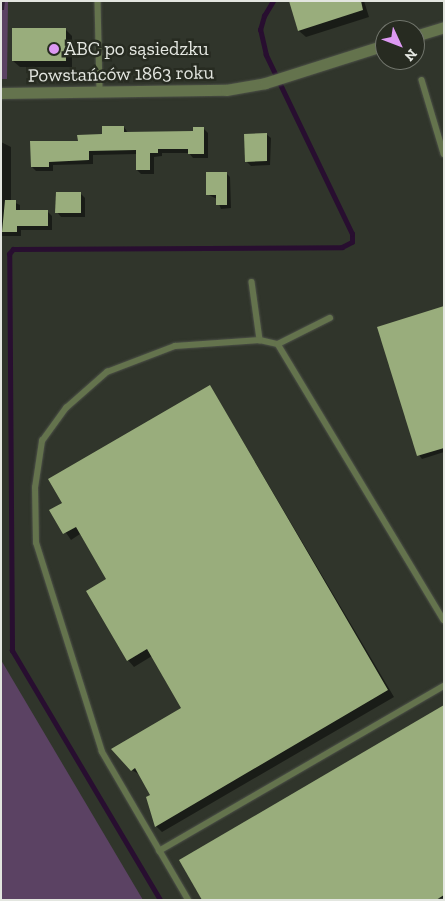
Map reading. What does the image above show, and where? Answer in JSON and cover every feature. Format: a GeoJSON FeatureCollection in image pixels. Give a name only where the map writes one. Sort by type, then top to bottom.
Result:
{"type":"FeatureCollection","features":[{"type":"Feature","properties":{"kind":"street"},"geometry":{"type":"LineString","coordinates":[[425,33],[444,27]]}},
{"type":"Feature","properties":{"kind":"street","name":"Powstańców 1863 roku"},"geometry":{"type":"LineString","coordinates":[[1,93],[226,90],[265,83],[375,48]]}},
{"type":"Feature","properties":{"kind":"lane"},"geometry":{"type":"LineString","coordinates":[[98,1],[100,92]]}},
{"type":"Feature","properties":{"kind":"lane"},"geometry":{"type":"LineString","coordinates":[[422,80],[444,154]]}},
{"type":"Feature","properties":{"kind":"lane"},"geometry":{"type":"LineString","coordinates":[[436,130],[444,128]]}},
{"type":"Feature","properties":{"kind":"lane"},"geometry":{"type":"LineString","coordinates":[[252,282],[260,340]]}},
{"type":"Feature","properties":{"kind":"lane"},"geometry":{"type":"LineString","coordinates":[[188,900],[102,752],[36,543],[35,488],[42,441],[66,408],[107,372],[175,346],[260,340],[278,344],[330,318]]}},
{"type":"Feature","properties":{"kind":"lane"},"geometry":{"type":"LineString","coordinates":[[278,344],[444,620]]}},
{"type":"Feature","properties":{"kind":"lane"},"geometry":{"type":"LineString","coordinates":[[159,851],[444,686]]}},
{"type":"Feature","properties":{"kind":"shaded area"},"geometry":{"type":"Polygon","coordinates":[[[1,1],[8,1],[7,79],[1,79],[1,1]]]}},
{"type":"Feature","properties":{"kind":"shaded area"},"geometry":{"type":"Polygon","coordinates":[[[1,660],[143,900],[1,900],[1,660]]]}},
{"type":"Feature","properties":{"kind":"building"},"geometry":{"type":"Polygon","coordinates":[[[289,1],[361,1],[363,10],[298,31],[289,1]]]}},
{"type":"Feature","properties":{"kind":"building"},"geometry":{"type":"Polygon","coordinates":[[[12,28],[66,28],[66,61],[12,61],[12,28]]]}},
{"type":"Feature","properties":{"kind":"building"},"geometry":{"type":"Polygon","coordinates":[[[102,126],[124,126],[124,132],[193,131],[193,127],[204,127],[204,154],[188,154],[188,149],[158,149],[158,153],[150,153],[150,170],[136,170],[136,150],[89,151],[89,160],[49,162],[49,167],[31,167],[30,141],[78,141],[77,135],[102,134],[102,126]]]}},
{"type":"Feature","properties":{"kind":"building"},"geometry":{"type":"Polygon","coordinates":[[[267,133],[267,161],[245,162],[244,134],[267,133]]]}},
{"type":"Feature","properties":{"kind":"building"},"geometry":{"type":"Polygon","coordinates":[[[206,172],[227,172],[227,205],[216,205],[216,195],[206,195],[206,172]]]}},
{"type":"Feature","properties":{"kind":"building"},"geometry":{"type":"Polygon","coordinates":[[[56,192],[81,192],[81,213],[55,213],[56,192]]]}},
{"type":"Feature","properties":{"kind":"building"},"geometry":{"type":"Polygon","coordinates":[[[5,200],[16,200],[16,210],[48,210],[48,226],[17,226],[17,232],[2,232],[5,200]]]}},
{"type":"Feature","properties":{"kind":"building"},"geometry":{"type":"Polygon","coordinates":[[[444,306],[444,448],[417,456],[377,327],[444,306]]]}},
{"type":"Feature","properties":{"kind":"building"},"geometry":{"type":"Polygon","coordinates":[[[210,385],[388,690],[155,827],[146,797],[150,795],[135,768],[131,771],[111,749],[181,708],[147,649],[127,661],[86,591],[106,579],[76,527],[63,534],[49,510],[62,503],[48,479],[210,385]]]}},
{"type":"Feature","properties":{"kind":"building"},"geometry":{"type":"Polygon","coordinates":[[[444,705],[444,895],[436,900],[202,900],[179,860],[444,705]]]}},
{"type":"Feature","properties":{"kind":"waterway"},"geometry":{"type":"LineString","coordinates":[[160,900],[12,651],[9,254],[13,249],[342,247],[352,242],[352,234],[266,55],[260,30],[264,16],[273,1]]}},
{"type":"Feature","properties":{"kind":"place","name":"ABC po sąsiedzku"},"geometry":{"type":"Point","coordinates":[54,49]}}]}
